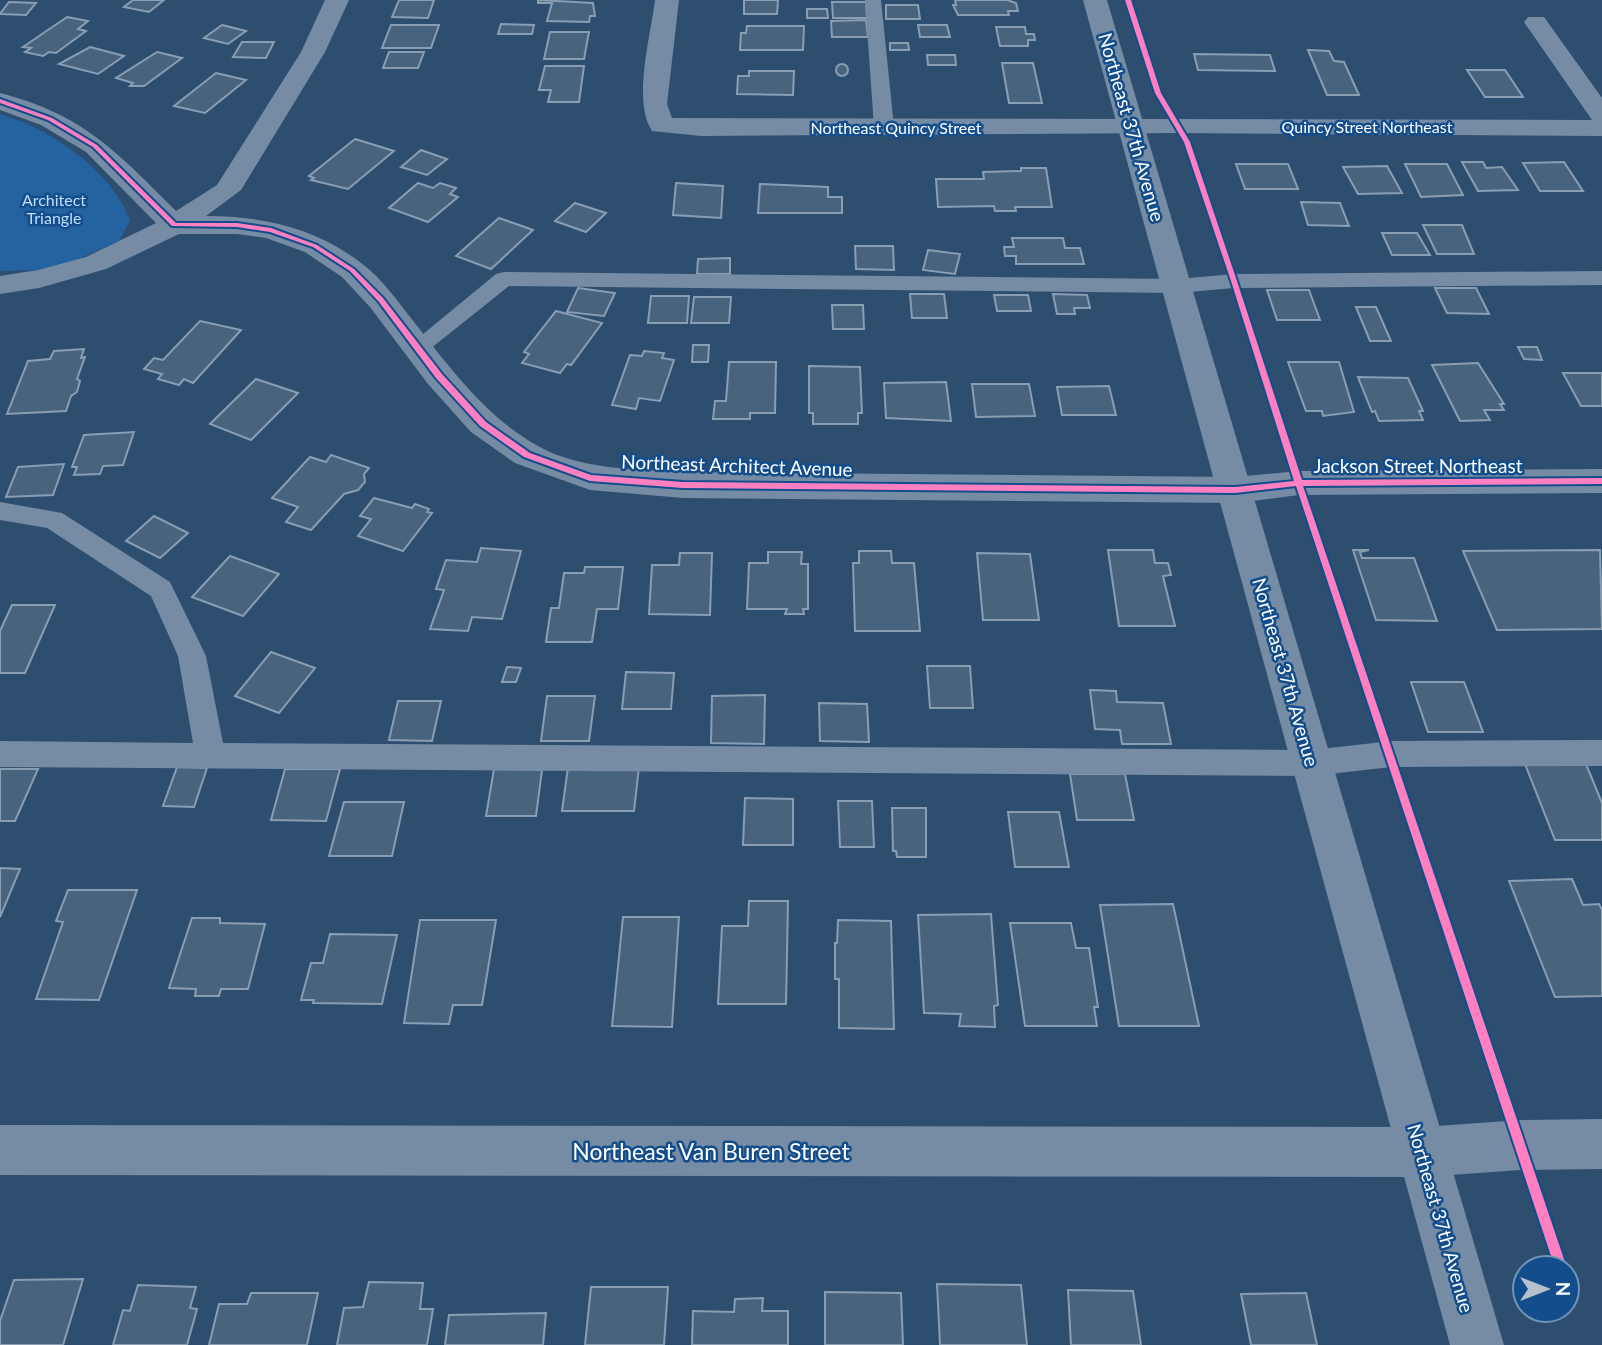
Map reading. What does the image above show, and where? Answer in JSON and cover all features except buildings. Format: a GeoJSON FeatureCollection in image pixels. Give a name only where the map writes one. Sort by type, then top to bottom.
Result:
{"type":"FeatureCollection","features":[{"type":"Feature","properties":{"kind":"street"},"geometry":{"type":"LineString","coordinates":[[0,101],[50,119],[95,146],[174,225],[228,190],[313,52],[337,0]]}},
{"type":"Feature","properties":{"kind":"street","name":"Northeast Quincy Street"},"geometry":{"type":"LineString","coordinates":[[667,0],[654,104],[661,125],[684,128],[1132,127]]}},
{"type":"Feature","properties":{"kind":"street","name":"Northeast 37th Avenue"},"geometry":{"type":"LineString","coordinates":[[1095,0],[1477,1345]]}},
{"type":"Feature","properties":{"kind":"street"},"geometry":{"type":"LineString","coordinates":[[1536,22],[1602,116]]}},
{"type":"Feature","properties":{"kind":"street","name":"Quincy Street Northeast"},"geometry":{"type":"LineString","coordinates":[[1132,127],[1602,128]]}},
{"type":"Feature","properties":{"kind":"street","name":"Northeast Architect Avenue"},"geometry":{"type":"LineString","coordinates":[[0,285],[39,279],[96,263],[174,225],[237,225],[271,230],[315,246],[352,270],[381,300],[417,348],[483,424],[527,455],[590,478],[683,485],[1235,490]]}},
{"type":"Feature","properties":{"kind":"street","name":"Jackson Street Northeast"},"geometry":{"type":"LineString","coordinates":[[1235,490],[1299,483],[1602,481]]}},
{"type":"Feature","properties":{"kind":"street","name":"Northeast Van Buren Street"},"geometry":{"type":"LineString","coordinates":[[0,1150],[1423,1152],[1520,1145],[1602,1144]]}},
{"type":"Feature","properties":{"kind":"lane"},"geometry":{"type":"LineString","coordinates":[[873,0],[884,128]]}},
{"type":"Feature","properties":{"kind":"lane"},"geometry":{"type":"LineString","coordinates":[[417,348],[504,279],[1177,286],[1234,281],[1602,278]]}},
{"type":"Feature","properties":{"kind":"lane"},"geometry":{"type":"LineString","coordinates":[[0,511],[53,520],[161,589],[192,656],[210,754]]}},
{"type":"Feature","properties":{"kind":"lane"},"geometry":{"type":"LineString","coordinates":[[0,754],[1312,763],[1391,754],[1602,753]]}},
{"type":"Feature","properties":{"kind":"green space","name":"Architect Triangle"},"geometry":{"type":"Polygon","coordinates":[[[0,114],[58,141],[77,154],[109,185],[122,203],[130,221],[119,241],[74,261],[40,270],[0,271],[0,114]]]}},
{"type":"Feature","properties":{"kind":"cycle path"},"geometry":{"type":"LineString","coordinates":[[1128,0],[1158,93],[1187,142],[1556,1254]]}},
{"type":"Feature","properties":{"kind":"cycle path"},"geometry":{"type":"LineString","coordinates":[[0,101],[50,119],[95,146],[174,225],[237,225],[271,230],[315,246],[352,270],[381,300],[439,376],[483,424],[527,455],[590,478],[683,485],[1235,490],[1299,483],[1602,481]]}}]}
